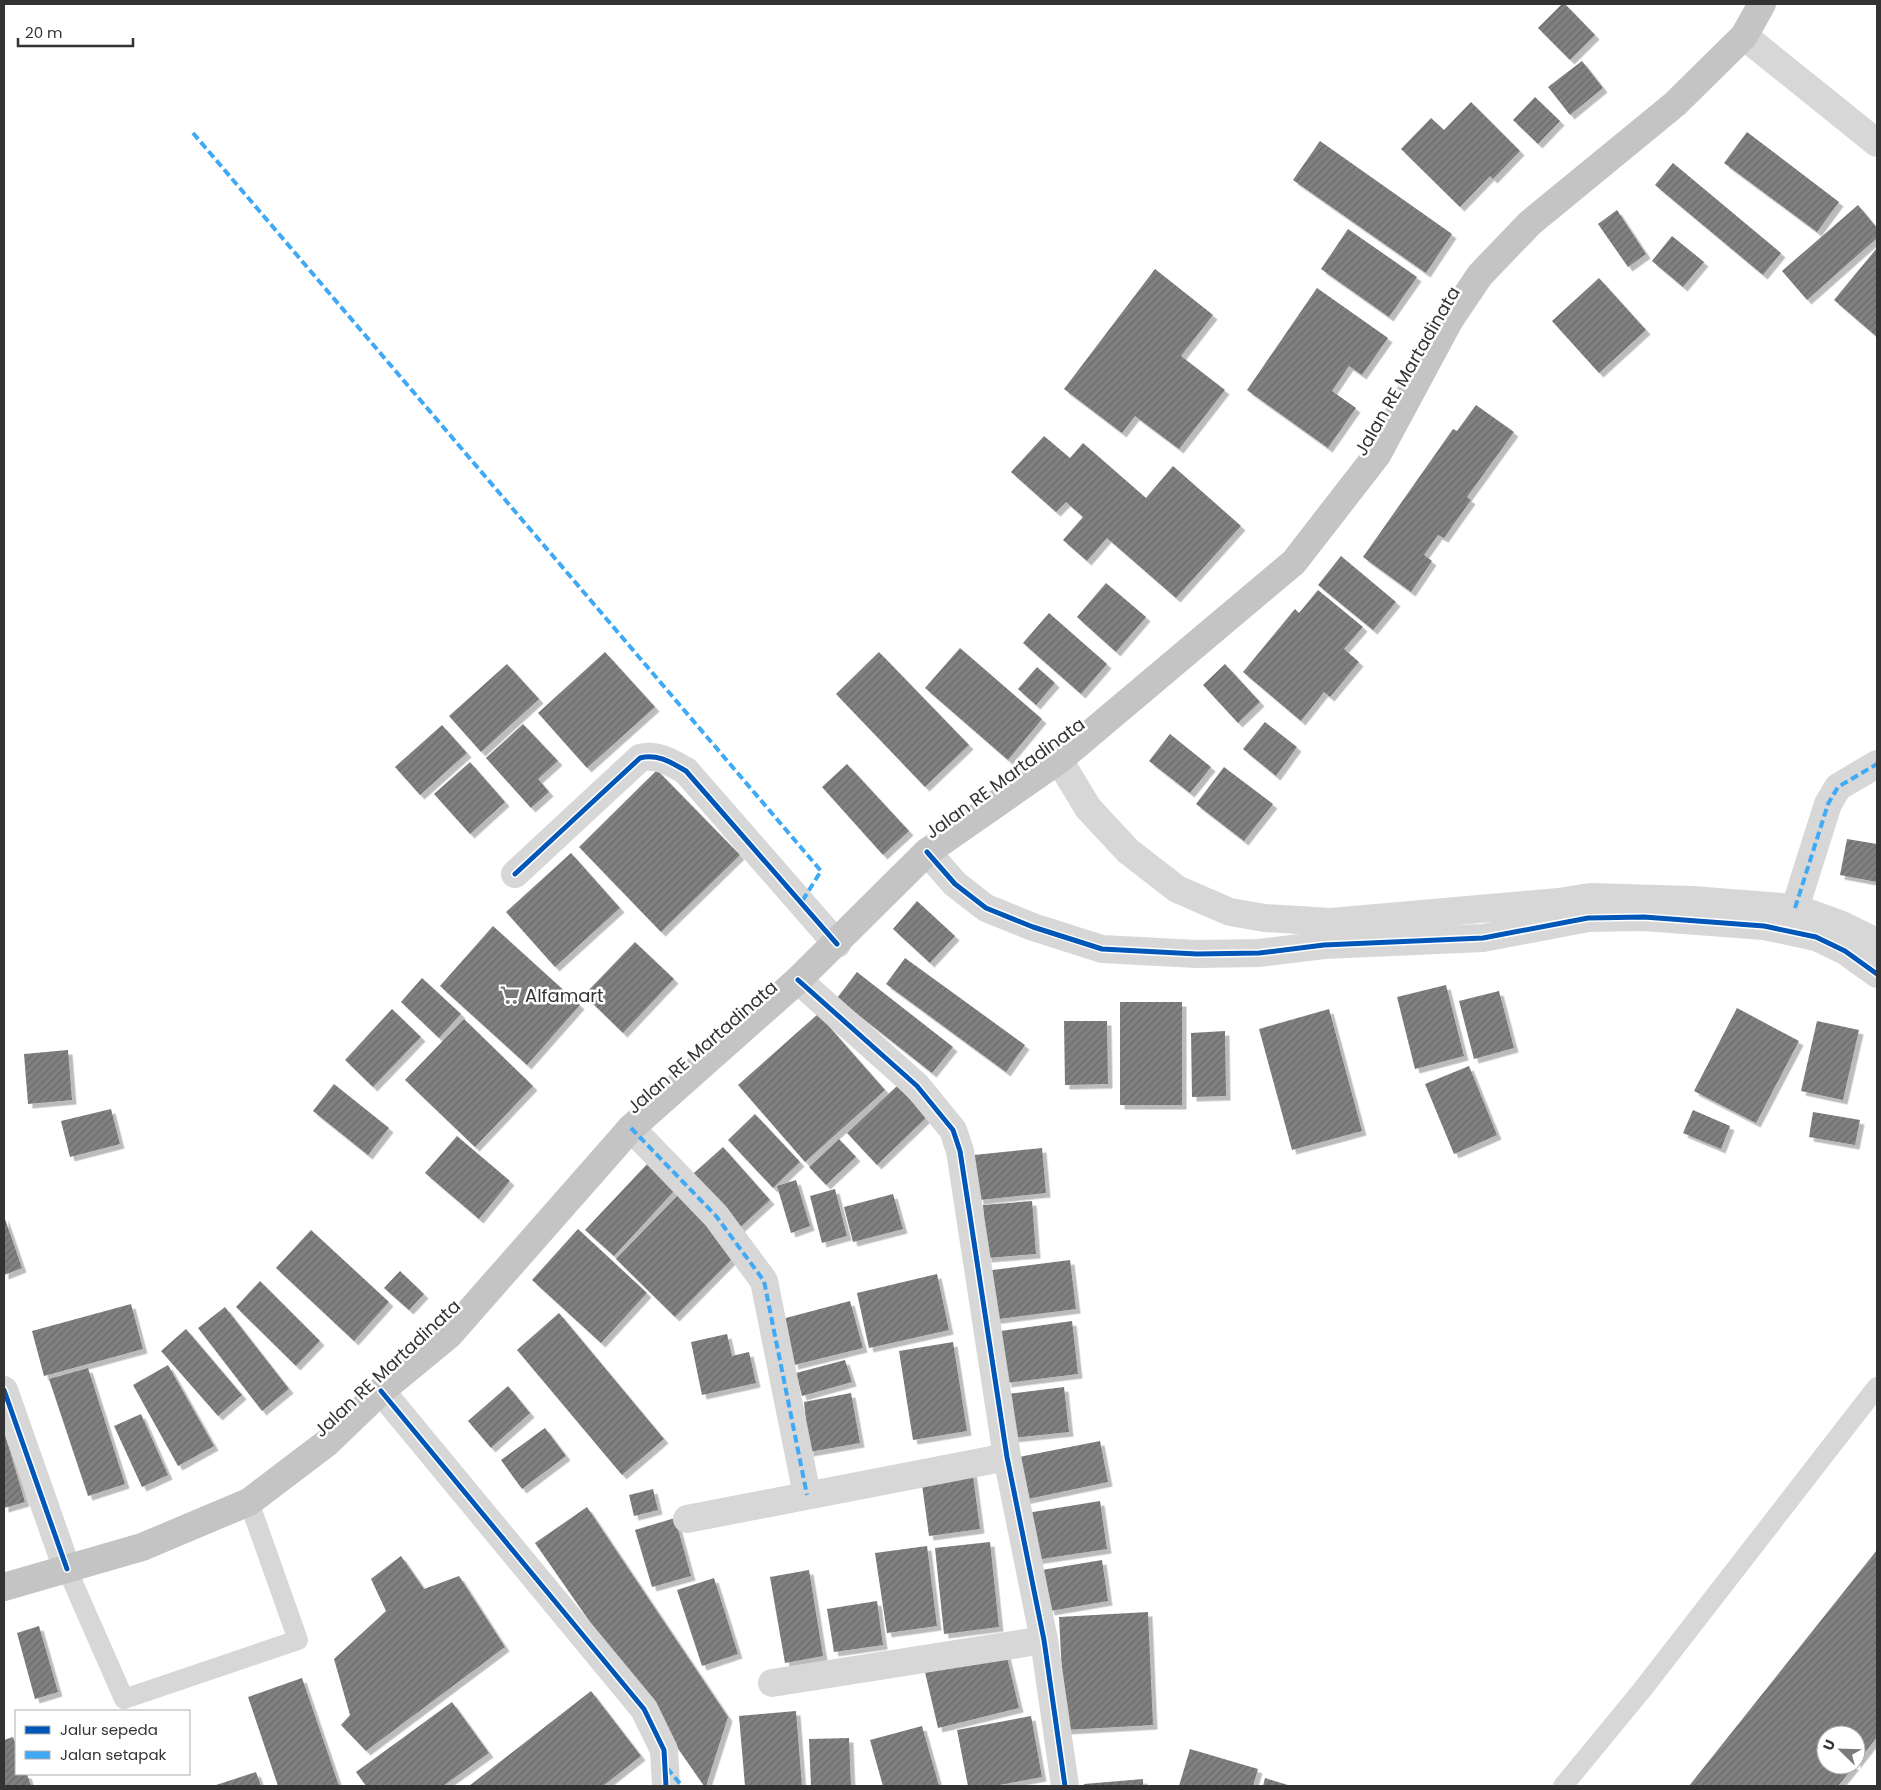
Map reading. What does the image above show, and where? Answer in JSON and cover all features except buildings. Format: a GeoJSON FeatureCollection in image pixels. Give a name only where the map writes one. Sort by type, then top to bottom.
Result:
{"type":"FeatureCollection","features":[{"type":"Feature","properties":{"kind":"highway","name":"Jalan RE Martadinata"},"geometry":{"type":"LineString","coordinates":[[4,1587],[142,1547],[249,1502],[328,1442],[381,1391],[448,1335],[631,1128],[837,944],[927,852],[1059,760],[1294,562],[1377,455],[1449,321],[1480,276],[1530,224],[1675,104],[1744,36],[1762,4]]}},
{"type":"Feature","properties":{"kind":"street"},"geometry":{"type":"LineString","coordinates":[[1744,36],[1877,144]]}},
{"type":"Feature","properties":{"kind":"street"},"geometry":{"type":"LineString","coordinates":[[515,874],[640,758],[649,755],[670,762],[686,771],[837,944]]}},
{"type":"Feature","properties":{"kind":"street"},"geometry":{"type":"LineString","coordinates":[[1059,760],[1088,808],[1128,851],[1177,889],[1230,912],[1265,918],[1331,922],[1559,902],[1644,917],[1764,926],[1816,937],[1845,951],[1877,974]]}},
{"type":"Feature","properties":{"kind":"street"},"geometry":{"type":"LineString","coordinates":[[1795,908],[1828,804],[1838,787],[1877,764]]}},
{"type":"Feature","properties":{"kind":"street"},"geometry":{"type":"LineString","coordinates":[[927,852],[955,884],[986,908],[1033,927],[1102,949],[1197,954],[1259,953],[1324,945],[1482,938],[1589,907],[1692,900],[1795,908],[1842,925],[1877,942]]}},
{"type":"Feature","properties":{"kind":"street"},"geometry":{"type":"LineString","coordinates":[[1259,953],[1265,918]]}},
{"type":"Feature","properties":{"kind":"street"},"geometry":{"type":"LineString","coordinates":[[798,980],[917,1086],[953,1130],[960,1151],[1007,1457],[1044,1640],[1065,1786]]}},
{"type":"Feature","properties":{"kind":"street"},"geometry":{"type":"LineString","coordinates":[[631,1128],[716,1216],[764,1281],[807,1496]]}},
{"type":"Feature","properties":{"kind":"street"},"geometry":{"type":"LineString","coordinates":[[4,1390],[67,1569]]}},
{"type":"Feature","properties":{"kind":"street"},"geometry":{"type":"LineString","coordinates":[[381,1391],[644,1709],[664,1750],[672,1780]]}},
{"type":"Feature","properties":{"kind":"street"},"geometry":{"type":"LineString","coordinates":[[687,1519],[1007,1457]]}},
{"type":"Feature","properties":{"kind":"street"},"geometry":{"type":"LineString","coordinates":[[772,1683],[1044,1640]]}},
{"type":"Feature","properties":{"kind":"lane"},"geometry":{"type":"LineString","coordinates":[[1563,1786],[1642,1690],[1877,1387]]}},
{"type":"Feature","properties":{"kind":"lane"},"geometry":{"type":"LineString","coordinates":[[67,1569],[124,1700],[298,1640],[249,1502]]}},
{"type":"Feature","properties":{"kind":"marked path"},"geometry":{"type":"LineString","coordinates":[[193,133],[821,871],[801,903]]}},
{"type":"Feature","properties":{"kind":"marked path"},"geometry":{"type":"LineString","coordinates":[[1795,908],[1828,804],[1838,787],[1877,764]]}},
{"type":"Feature","properties":{"kind":"marked path"},"geometry":{"type":"LineString","coordinates":[[631,1128],[716,1216],[764,1281],[807,1495]]}},
{"type":"Feature","properties":{"kind":"marked path"},"geometry":{"type":"LineString","coordinates":[[667,1768],[682,1786]]}},
{"type":"Feature","properties":{"kind":"cycle path"},"geometry":{"type":"LineString","coordinates":[[515,874],[640,758],[658,758],[686,771],[837,944]]}},
{"type":"Feature","properties":{"kind":"cycle path"},"geometry":{"type":"LineString","coordinates":[[927,852],[955,884],[986,908],[1033,927],[1102,949],[1197,954],[1259,953],[1324,945],[1483,938],[1588,918],[1644,917],[1764,926],[1816,937],[1845,951],[1877,974]]}},
{"type":"Feature","properties":{"kind":"cycle path"},"geometry":{"type":"LineString","coordinates":[[798,980],[917,1086],[953,1130],[960,1151],[1007,1457],[1044,1640],[1065,1786]]}},
{"type":"Feature","properties":{"kind":"cycle path"},"geometry":{"type":"LineString","coordinates":[[4,1390],[67,1569]]}},
{"type":"Feature","properties":{"kind":"cycle path"},"geometry":{"type":"LineString","coordinates":[[381,1391],[644,1709],[664,1750],[666,1786]]}},
{"type":"Feature","properties":{"kind":"place","name":"Alfamart"},"geometry":{"type":"Point","coordinates":[510,995]}}]}
